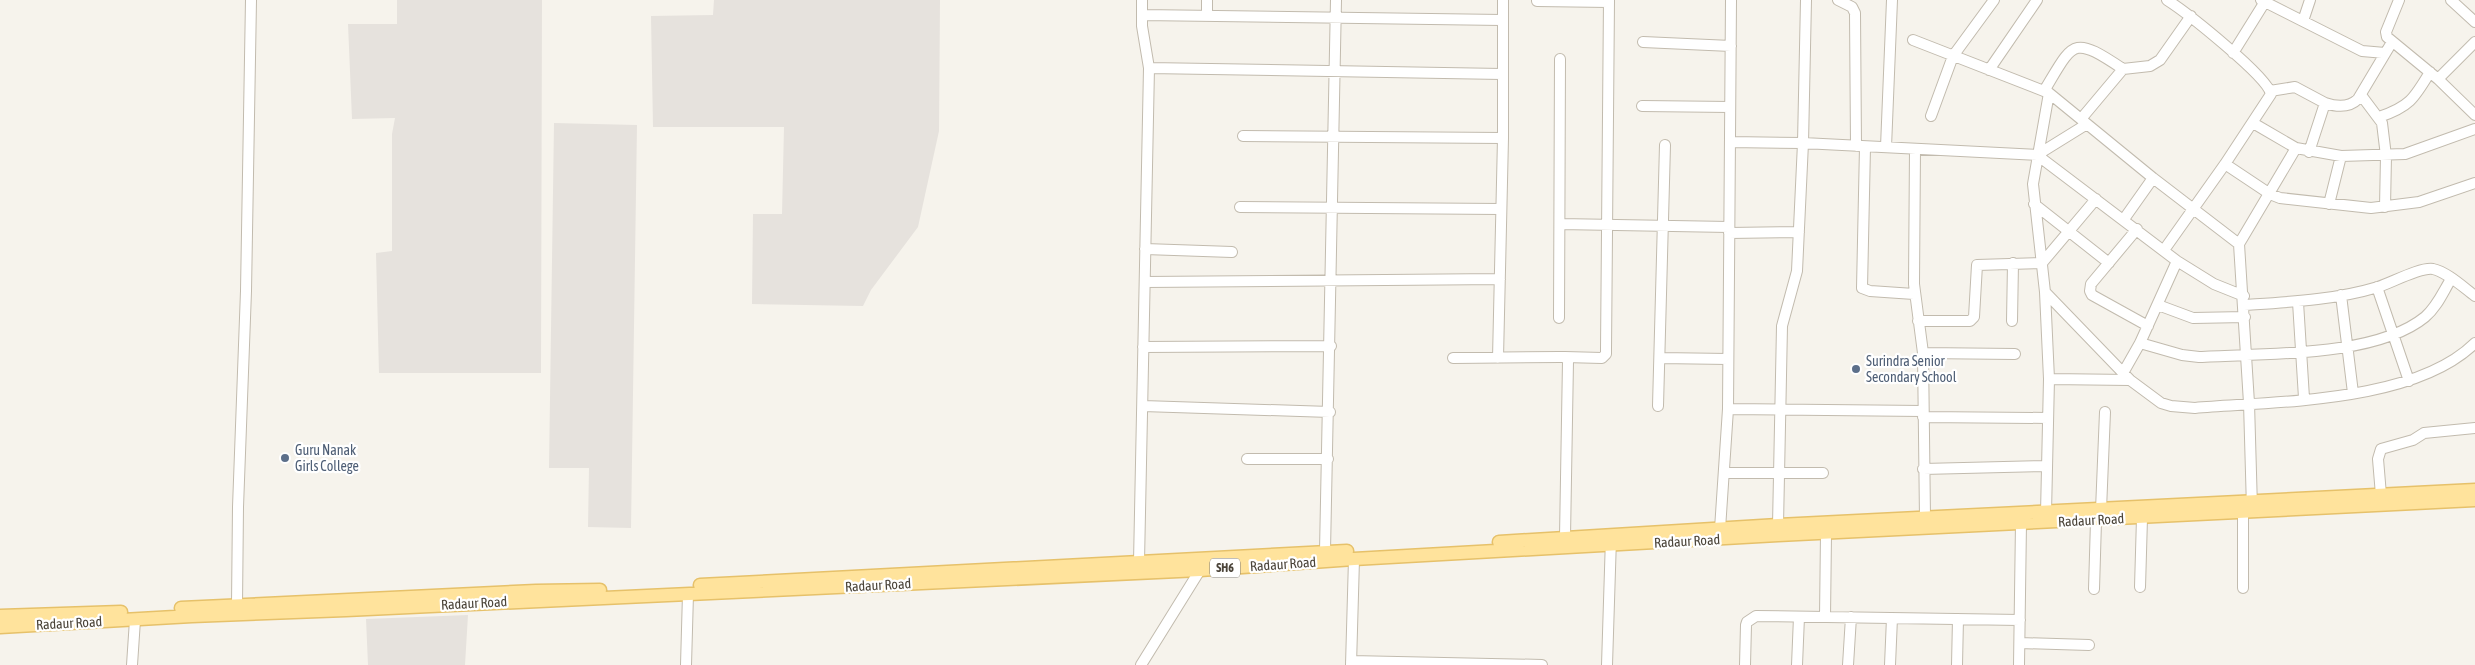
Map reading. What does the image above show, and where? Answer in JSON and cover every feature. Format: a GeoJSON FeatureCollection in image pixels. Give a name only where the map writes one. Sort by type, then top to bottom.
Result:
{"type":"FeatureCollection","features":[{"type":"Feature","properties":{"kind":"main road","name":"Radaur Road"},"geometry":{"type":"LineString","coordinates":[[0,627],[1200,570],[1611,540],[1778,525],[2046,513],[2142,518],[2381,496],[2475,490]]}},
{"type":"Feature","properties":{"kind":"main road","name":"Radaur Road"},"geometry":{"type":"LineString","coordinates":[[0,616],[135,611],[536,590],[641,589],[1566,537],[1611,540],[1826,534],[2021,523],[2099,515],[2475,500]]}},
{"type":"Feature","properties":{"kind":"street"},"geometry":{"type":"LineString","coordinates":[[238,605],[238,508],[246,301],[251,0]]}},
{"type":"Feature","properties":{"kind":"street"},"geometry":{"type":"LineString","coordinates":[[1139,562],[1149,68],[1143,37],[1142,0]]}},
{"type":"Feature","properties":{"kind":"street"},"geometry":{"type":"LineString","coordinates":[[1207,0],[1207,16]]}},
{"type":"Feature","properties":{"kind":"street"},"geometry":{"type":"LineString","coordinates":[[1325,551],[1330,412],[1332,138],[1336,0]]}},
{"type":"Feature","properties":{"kind":"street"},"geometry":{"type":"LineString","coordinates":[[1498,358],[1503,138],[1503,0]]}},
{"type":"Feature","properties":{"kind":"street"},"geometry":{"type":"LineString","coordinates":[[1720,529],[1728,409],[1731,0]]}},
{"type":"Feature","properties":{"kind":"street"},"geometry":{"type":"LineString","coordinates":[[1778,525],[1783,318],[1795,282],[1799,232],[1806,0]]}},
{"type":"Feature","properties":{"kind":"street"},"geometry":{"type":"LineString","coordinates":[[1838,0],[1852,8],[1855,12],[1860,146],[1862,288],[1870,292],[1914,294]]}},
{"type":"Feature","properties":{"kind":"street"},"geometry":{"type":"LineString","coordinates":[[1886,147],[1892,0]]}},
{"type":"Feature","properties":{"kind":"street"},"geometry":{"type":"LineString","coordinates":[[1932,116],[1953,56],[1994,0]]}},
{"type":"Feature","properties":{"kind":"street"},"geometry":{"type":"LineString","coordinates":[[1989,70],[2037,0]]}},
{"type":"Feature","properties":{"kind":"street"},"geometry":{"type":"LineString","coordinates":[[2164,250],[2270,98],[2270,90],[2233,53],[2191,16],[2167,0]]}},
{"type":"Feature","properties":{"kind":"street"},"geometry":{"type":"LineString","coordinates":[[2303,21],[2310,0]]}},
{"type":"Feature","properties":{"kind":"street"},"geometry":{"type":"LineString","coordinates":[[2451,0],[2475,22]]}},
{"type":"Feature","properties":{"kind":"street"},"geometry":{"type":"LineString","coordinates":[[1453,358],[1596,358],[1606,354],[1609,224],[1609,1],[1536,1]]}},
{"type":"Feature","properties":{"kind":"street"},"geometry":{"type":"LineString","coordinates":[[2233,53],[2264,1],[2362,51],[2385,53]]}},
{"type":"Feature","properties":{"kind":"street"},"geometry":{"type":"LineString","coordinates":[[2397,1],[2386,32],[2387,37],[2430,72],[2474,112]]}},
{"type":"Feature","properties":{"kind":"street"},"geometry":{"type":"LineString","coordinates":[[1142,15],[1502,20]]}},
{"type":"Feature","properties":{"kind":"street"},"geometry":{"type":"LineString","coordinates":[[2046,513],[2049,380],[2045,292],[2034,204],[2034,184],[2046,92],[2063,59],[2074,48],[2086,47],[2093,49],[2123,69],[2150,66],[2160,60],[2191,16]]}},
{"type":"Feature","properties":{"kind":"street"},"geometry":{"type":"LineString","coordinates":[[1912,40],[2046,92],[2239,244]]}},
{"type":"Feature","properties":{"kind":"street"},"geometry":{"type":"LineString","coordinates":[[1643,42],[1731,46]]}},
{"type":"Feature","properties":{"kind":"street"},"geometry":{"type":"LineString","coordinates":[[2270,90],[2295,87],[2325,103],[2342,106],[2353,104],[2361,95],[2392,42]]}},
{"type":"Feature","properties":{"kind":"street"},"geometry":{"type":"LineString","coordinates":[[2438,79],[2475,42]]}},
{"type":"Feature","properties":{"kind":"street"},"geometry":{"type":"LineString","coordinates":[[1559,318],[1560,59]]}},
{"type":"Feature","properties":{"kind":"street"},"geometry":{"type":"LineString","coordinates":[[1149,68],[1502,74]]}},
{"type":"Feature","properties":{"kind":"street"},"geometry":{"type":"LineString","coordinates":[[2037,155],[2084,122],[2123,69]]}},
{"type":"Feature","properties":{"kind":"street"},"geometry":{"type":"LineString","coordinates":[[2379,117],[2400,110],[2410,102],[2430,72]]}},
{"type":"Feature","properties":{"kind":"street"},"geometry":{"type":"LineString","coordinates":[[2361,95],[2379,117],[2386,156],[2385,207]]}},
{"type":"Feature","properties":{"kind":"street"},"geometry":{"type":"LineString","coordinates":[[2309,152],[2325,103]]}},
{"type":"Feature","properties":{"kind":"street"},"geometry":{"type":"LineString","coordinates":[[1642,106],[1730,107]]}},
{"type":"Feature","properties":{"kind":"street"},"geometry":{"type":"LineString","coordinates":[[2253,123],[2296,148],[2309,152],[2341,156],[2386,156],[2422,150],[2475,129]]}},
{"type":"Feature","properties":{"kind":"street"},"geometry":{"type":"LineString","coordinates":[[1243,136],[1503,138]]}},
{"type":"Feature","properties":{"kind":"street"},"geometry":{"type":"LineString","coordinates":[[1730,142],[1886,147],[2037,155],[2177,261],[2244,300],[2298,302],[2341,295],[2377,287],[2428,269],[2451,279],[2475,296]]}},
{"type":"Feature","properties":{"kind":"street"},"geometry":{"type":"LineString","coordinates":[[1658,406],[1665,145]]}},
{"type":"Feature","properties":{"kind":"street"},"geometry":{"type":"LineString","coordinates":[[2243,588],[2249,509],[2250,403],[2239,244],[2296,148]]}},
{"type":"Feature","properties":{"kind":"street"},"geometry":{"type":"LineString","coordinates":[[1915,149],[1914,294],[1923,353],[1925,518]]}},
{"type":"Feature","properties":{"kind":"street"},"geometry":{"type":"LineString","coordinates":[[2329,204],[2341,156]]}},
{"type":"Feature","properties":{"kind":"street"},"geometry":{"type":"LineString","coordinates":[[2225,164],[2270,194],[2291,200],[2371,208],[2419,202],[2475,183]]}},
{"type":"Feature","properties":{"kind":"street"},"geometry":{"type":"LineString","coordinates":[[2124,219],[2153,178]]}},
{"type":"Feature","properties":{"kind":"street"},"geometry":{"type":"LineString","coordinates":[[1918,321],[1970,321],[1974,316],[1977,265],[2042,263],[2096,199]]}},
{"type":"Feature","properties":{"kind":"street"},"geometry":{"type":"LineString","coordinates":[[2034,204],[2109,263]]}},
{"type":"Feature","properties":{"kind":"street"},"geometry":{"type":"LineString","coordinates":[[1240,207],[1501,209]]}},
{"type":"Feature","properties":{"kind":"street"},"geometry":{"type":"LineString","coordinates":[[1560,224],[1663,225],[1729,230],[1799,232]]}},
{"type":"Feature","properties":{"kind":"street"},"geometry":{"type":"LineString","coordinates":[[2137,229],[2091,284],[2090,292],[2092,295],[2148,326]]}},
{"type":"Feature","properties":{"kind":"street"},"geometry":{"type":"LineString","coordinates":[[1145,249],[1232,252]]}},
{"type":"Feature","properties":{"kind":"street"},"geometry":{"type":"LineString","coordinates":[[2126,376],[2177,261]]}},
{"type":"Feature","properties":{"kind":"street"},"geometry":{"type":"LineString","coordinates":[[2012,321],[2013,263]]}},
{"type":"Feature","properties":{"kind":"street"},"geometry":{"type":"LineString","coordinates":[[1145,282],[1500,279]]}},
{"type":"Feature","properties":{"kind":"street"},"geometry":{"type":"LineString","coordinates":[[2140,343],[2192,356],[2349,347],[2392,335],[2417,323],[2430,312],[2451,279]]}},
{"type":"Feature","properties":{"kind":"street"},"geometry":{"type":"LineString","coordinates":[[2377,287],[2409,381]]}},
{"type":"Feature","properties":{"kind":"street"},"geometry":{"type":"LineString","coordinates":[[2045,292],[2126,376],[2161,403],[2171,406],[2195,408],[2354,393],[2409,381],[2450,363],[2475,343]]}},
{"type":"Feature","properties":{"kind":"street"},"geometry":{"type":"LineString","coordinates":[[2341,295],[2354,393]]}},
{"type":"Feature","properties":{"kind":"street"},"geometry":{"type":"LineString","coordinates":[[2298,302],[2304,398]]}},
{"type":"Feature","properties":{"kind":"street"},"geometry":{"type":"LineString","coordinates":[[2158,305],[2193,318],[2245,316]]}},
{"type":"Feature","properties":{"kind":"street"},"geometry":{"type":"LineString","coordinates":[[1144,347],[1331,346]]}},
{"type":"Feature","properties":{"kind":"street"},"geometry":{"type":"LineString","coordinates":[[1923,353],[2015,354]]}},
{"type":"Feature","properties":{"kind":"street"},"geometry":{"type":"LineString","coordinates":[[1565,357],[1568,368],[1566,537]]}},
{"type":"Feature","properties":{"kind":"street"},"geometry":{"type":"LineString","coordinates":[[1660,358],[1728,359]]}},
{"type":"Feature","properties":{"kind":"street"},"geometry":{"type":"LineString","coordinates":[[2049,380],[2126,376]]}},
{"type":"Feature","properties":{"kind":"street"},"geometry":{"type":"LineString","coordinates":[[1143,406],[1330,412]]}},
{"type":"Feature","properties":{"kind":"street"},"geometry":{"type":"LineString","coordinates":[[1728,409],[2048,418]]}},
{"type":"Feature","properties":{"kind":"street"},"geometry":{"type":"LineString","coordinates":[[2094,589],[2105,412]]}},
{"type":"Feature","properties":{"kind":"street"},"geometry":{"type":"LineString","coordinates":[[2381,496],[2378,459],[2381,450],[2413,440],[2424,432],[2475,428]]}},
{"type":"Feature","properties":{"kind":"street"},"geometry":{"type":"LineString","coordinates":[[1247,459],[1328,459]]}},
{"type":"Feature","properties":{"kind":"street"},"geometry":{"type":"LineString","coordinates":[[1923,469],[2047,466]]}},
{"type":"Feature","properties":{"kind":"street"},"geometry":{"type":"LineString","coordinates":[[1724,473],[1779,474],[1823,472]]}},
{"type":"Feature","properties":{"kind":"street"},"geometry":{"type":"LineString","coordinates":[[2140,587],[2142,518]]}},
{"type":"Feature","properties":{"kind":"street"},"geometry":{"type":"LineString","coordinates":[[2019,665],[2021,523]]}},
{"type":"Feature","properties":{"kind":"street"},"geometry":{"type":"LineString","coordinates":[[1825,617],[1826,534]]}},
{"type":"Feature","properties":{"kind":"street"},"geometry":{"type":"LineString","coordinates":[[1607,665],[1611,540]]}},
{"type":"Feature","properties":{"kind":"street"},"geometry":{"type":"LineString","coordinates":[[1354,559],[1351,663],[1542,665]]}},
{"type":"Feature","properties":{"kind":"street"},"geometry":{"type":"LineString","coordinates":[[1141,665],[1200,570]]}},
{"type":"Feature","properties":{"kind":"street"},"geometry":{"type":"LineString","coordinates":[[686,665],[688,594]]}},
{"type":"Feature","properties":{"kind":"street"},"geometry":{"type":"LineString","coordinates":[[1745,665],[1746,626],[1751,618],[1756,616],[2020,620]]}},
{"type":"Feature","properties":{"kind":"street"},"geometry":{"type":"LineString","coordinates":[[1797,665],[1799,617]]}},
{"type":"Feature","properties":{"kind":"street"},"geometry":{"type":"LineString","coordinates":[[1848,665],[1851,617]]}},
{"type":"Feature","properties":{"kind":"street"},"geometry":{"type":"LineString","coordinates":[[1890,665],[1892,618]]}},
{"type":"Feature","properties":{"kind":"street"},"geometry":{"type":"LineString","coordinates":[[1957,665],[1958,619]]}},
{"type":"Feature","properties":{"kind":"street"},"geometry":{"type":"LineString","coordinates":[[132,665],[135,620]]}},
{"type":"Feature","properties":{"kind":"street"},"geometry":{"type":"LineString","coordinates":[[2020,643],[2089,646]]}},
{"type":"Feature","properties":{"kind":"shaded area"},"geometry":{"type":"Polygon","coordinates":[[[397,0],[542,0],[541,373],[379,373],[376,253],[392,251],[392,134],[395,118],[352,119],[348,24],[397,24],[397,0]]]}},
{"type":"Feature","properties":{"kind":"shaded area"},"geometry":{"type":"Polygon","coordinates":[[[714,0],[940,0],[939,131],[918,227],[871,290],[863,306],[752,304],[753,214],[782,214],[784,127],[653,127],[651,16],[713,15],[714,0]]]}},
{"type":"Feature","properties":{"kind":"shaded area"},"geometry":{"type":"Polygon","coordinates":[[[554,123],[637,125],[631,528],[588,527],[589,468],[549,468],[554,123]]]}},
{"type":"Feature","properties":{"kind":"shaded area"},"geometry":{"type":"Polygon","coordinates":[[[468,615],[465,665],[368,665],[366,619],[468,615]]]}},
{"type":"Feature","properties":{"kind":"place","name":"Surindra Senior Secondary School"},"geometry":{"type":"Point","coordinates":[1856,369]}},
{"type":"Feature","properties":{"kind":"place","name":"Guru Nanak Girls College"},"geometry":{"type":"Point","coordinates":[285,458]}}]}
